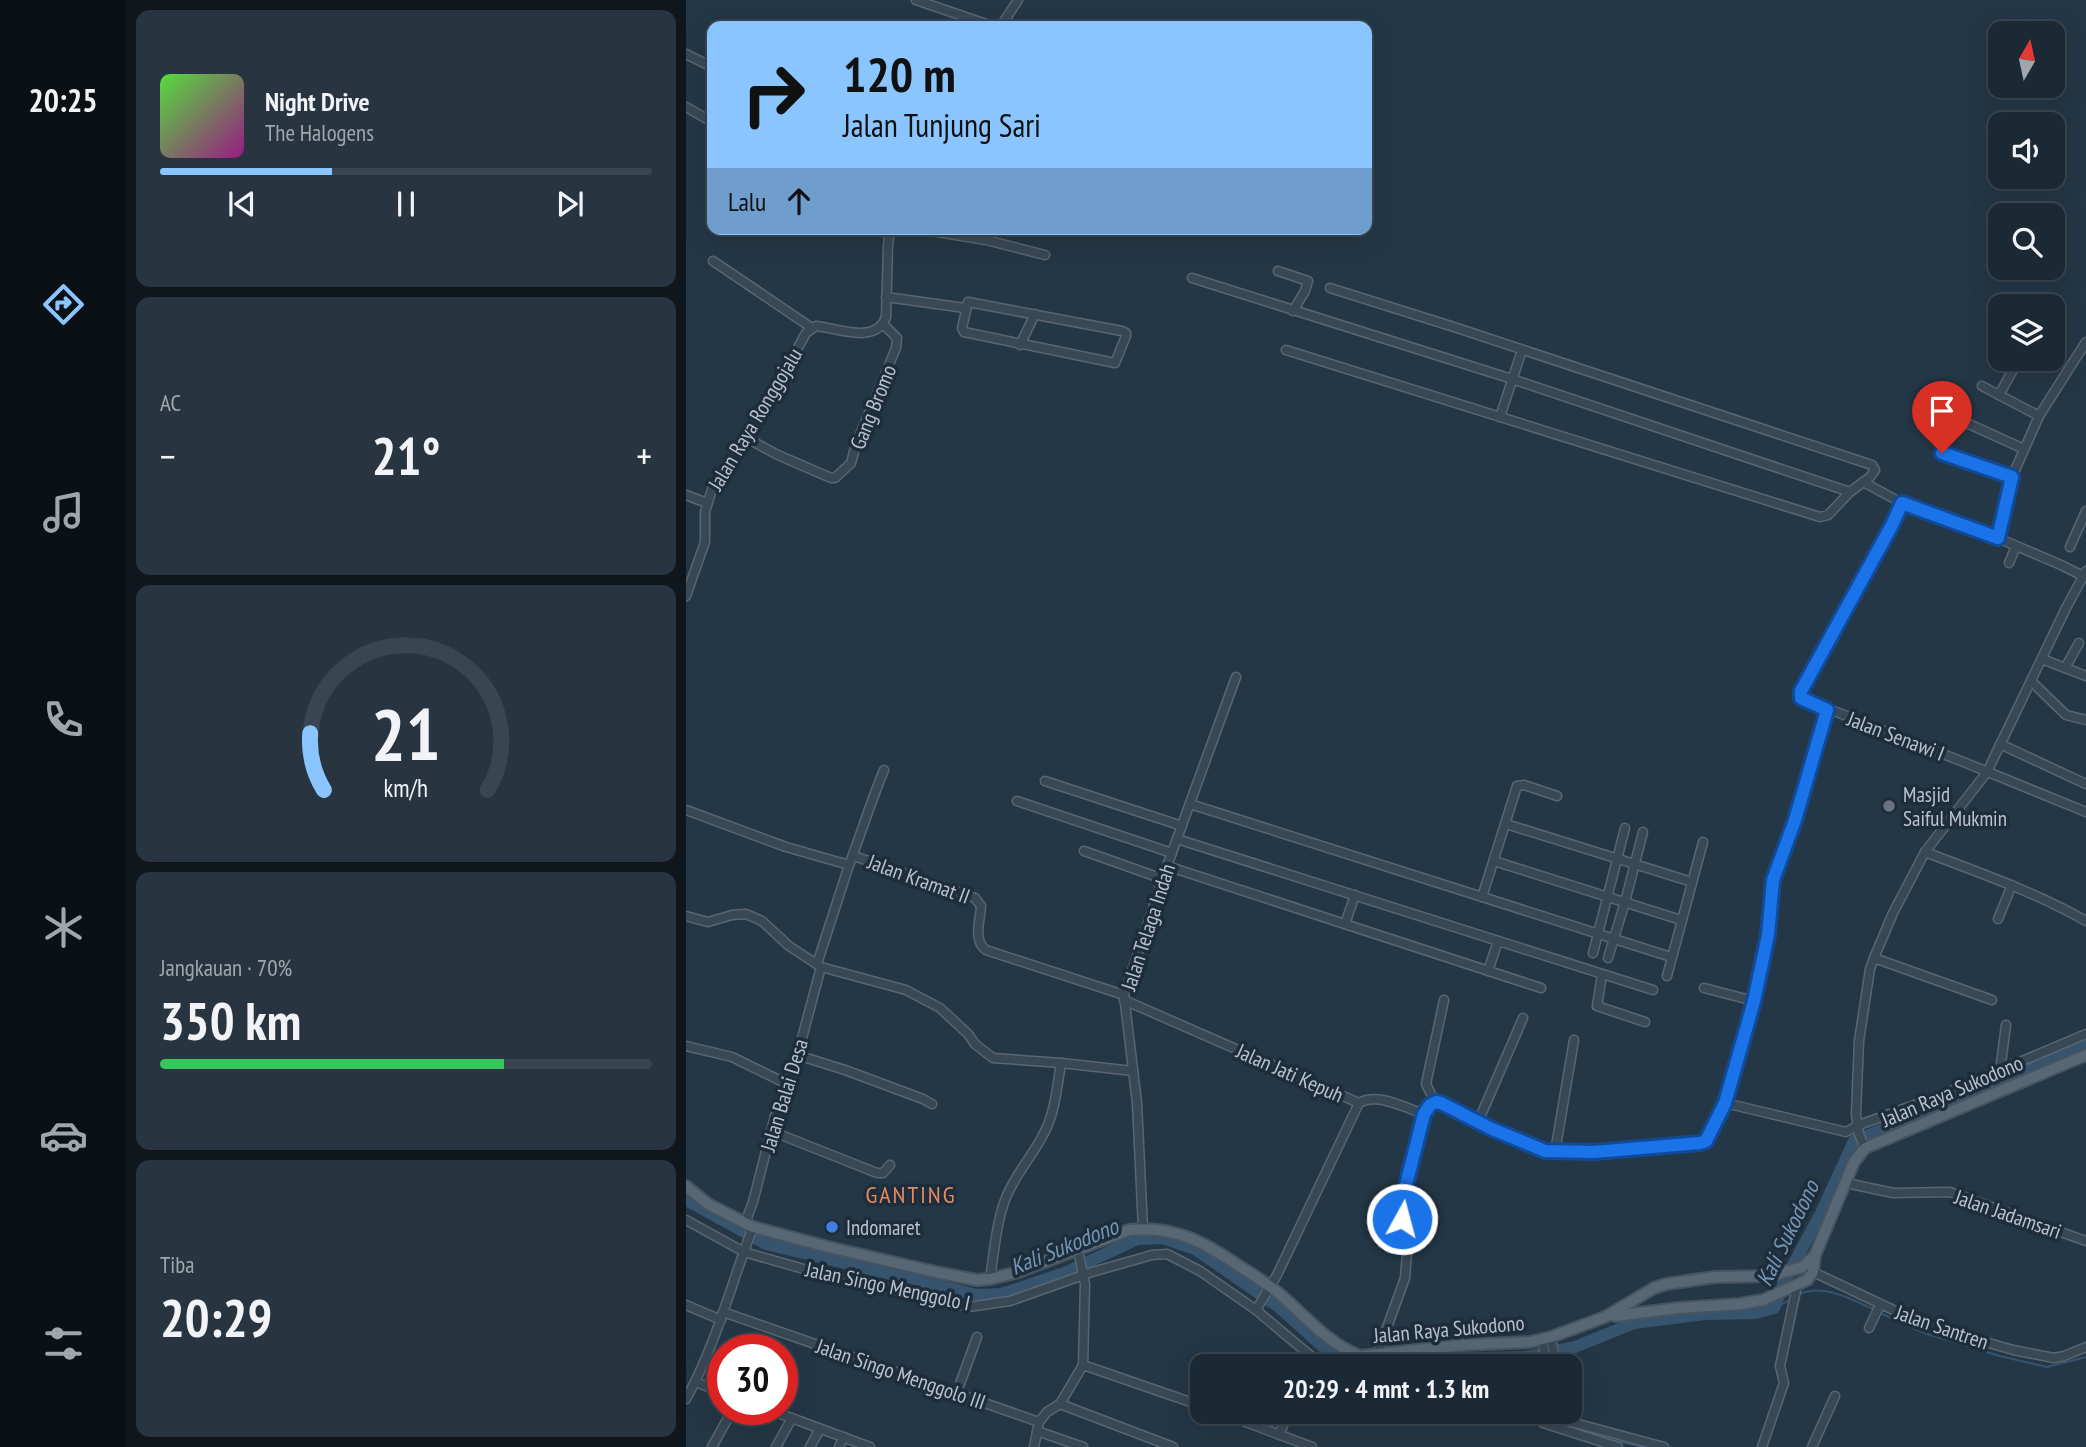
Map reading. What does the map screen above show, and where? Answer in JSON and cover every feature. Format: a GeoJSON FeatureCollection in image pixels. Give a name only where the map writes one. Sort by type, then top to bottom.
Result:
{"type":"FeatureCollection","features":[{"type":"Feature","properties":{"kind":"main road","name":"Jalan Raya Sukodono"},"geometry":{"type":"LineString","coordinates":[[1394,1354],[1463,1345],[1546,1340],[1605,1317],[1666,1284],[1715,1277],[1772,1276],[1804,1270],[1815,1255],[1854,1162],[1864,1146],[2032,1067],[2086,1055]]}},
{"type":"Feature","properties":{"kind":"main road","name":"Jalan Raya Sukodono"},"geometry":{"type":"LineString","coordinates":[[686,1186],[708,1204],[750,1226],[828,1247],[977,1280],[1044,1264],[1129,1230],[1179,1233],[1196,1239],[1270,1289],[1338,1345],[1356,1354]]}},
{"type":"Feature","properties":{"kind":"main road","name":"Jalan Raya Sukodono"},"geometry":{"type":"LineString","coordinates":[[1605,1317],[1679,1307],[1754,1303],[1775,1295],[1794,1292],[1807,1280],[1804,1270]]}},
{"type":"Feature","properties":{"kind":"main road"},"geometry":{"type":"LineString","coordinates":[[1772,1276],[1775,1295]]}},
{"type":"Feature","properties":{"kind":"main road"},"geometry":{"type":"LineString","coordinates":[[1639,1297],[1641,1312]]}},
{"type":"Feature","properties":{"kind":"street"},"geometry":{"type":"LineString","coordinates":[[916,0],[977,21]]}},
{"type":"Feature","properties":{"kind":"street"},"geometry":{"type":"LineString","coordinates":[[1005,21],[1018,0]]}},
{"type":"Feature","properties":{"kind":"street"},"geometry":{"type":"LineString","coordinates":[[686,54],[707,64]]}},
{"type":"Feature","properties":{"kind":"street"},"geometry":{"type":"LineString","coordinates":[[686,107],[707,119]]}},
{"type":"Feature","properties":{"kind":"street"},"geometry":{"type":"LineString","coordinates":[[883,324],[886,317],[889,235]]}},
{"type":"Feature","properties":{"kind":"street"},"geometry":{"type":"LineString","coordinates":[[956,235],[1045,255]]}},
{"type":"Feature","properties":{"kind":"street"},"geometry":{"type":"LineString","coordinates":[[713,261],[812,328]]}},
{"type":"Feature","properties":{"kind":"street"},"geometry":{"type":"LineString","coordinates":[[1278,271],[1308,281],[1297,312]]}},
{"type":"Feature","properties":{"kind":"street"},"geometry":{"type":"LineString","coordinates":[[1192,278],[1512,379],[1850,492]]}},
{"type":"Feature","properties":{"kind":"street"},"geometry":{"type":"LineString","coordinates":[[1286,349],[1820,517],[1828,515],[1875,470],[1872,465],[1330,288]]}},
{"type":"Feature","properties":{"kind":"street"},"geometry":{"type":"LineString","coordinates":[[886,297],[965,308]]}},
{"type":"Feature","properties":{"kind":"street"},"geometry":{"type":"LineString","coordinates":[[968,302],[1035,314],[1125,332],[1118,361],[1113,363],[1020,345],[964,332],[962,328],[968,302]]}},
{"type":"Feature","properties":{"kind":"street"},"geometry":{"type":"LineString","coordinates":[[1020,345],[1035,314]]}},
{"type":"Feature","properties":{"kind":"street","name":"Jalan Raya Ronggojalu"},"geometry":{"type":"LineString","coordinates":[[686,596],[705,542],[707,503],[712,489],[748,439],[803,337],[812,328],[863,333],[883,324]]}},
{"type":"Feature","properties":{"kind":"street","name":"Gang Bromo"},"geometry":{"type":"LineString","coordinates":[[748,439],[778,455],[835,478],[852,461],[856,444],[897,348],[897,338],[883,324]]}},
{"type":"Feature","properties":{"kind":"street"},"geometry":{"type":"LineString","coordinates":[[1998,538],[2012,477],[2024,449],[2039,416],[2086,342]]}},
{"type":"Feature","properties":{"kind":"street"},"geometry":{"type":"LineString","coordinates":[[1500,417],[1522,350]]}},
{"type":"Feature","properties":{"kind":"street"},"geometry":{"type":"LineString","coordinates":[[1999,395],[2012,371]]}},
{"type":"Feature","properties":{"kind":"street"},"geometry":{"type":"LineString","coordinates":[[1982,386],[2039,416]]}},
{"type":"Feature","properties":{"kind":"street"},"geometry":{"type":"LineString","coordinates":[[1949,415],[2024,449]]}},
{"type":"Feature","properties":{"kind":"street"},"geometry":{"type":"LineString","coordinates":[[1942,453],[2012,477]]}},
{"type":"Feature","properties":{"kind":"street"},"geometry":{"type":"LineString","coordinates":[[1863,482],[1902,503],[1998,538],[2084,574],[1987,772],[1925,852],[1893,913],[1874,958],[1859,1041],[1856,1114],[1864,1146]]}},
{"type":"Feature","properties":{"kind":"street"},"geometry":{"type":"LineString","coordinates":[[686,495],[707,503]]}},
{"type":"Feature","properties":{"kind":"street","name":"Jalan Senawi I"},"geometry":{"type":"LineString","coordinates":[[1902,503],[1801,691],[1801,698],[2086,812]]}},
{"type":"Feature","properties":{"kind":"street"},"geometry":{"type":"LineString","coordinates":[[2070,547],[2086,511]]}},
{"type":"Feature","properties":{"kind":"street"},"geometry":{"type":"LineString","coordinates":[[2009,563],[2016,546]]}},
{"type":"Feature","properties":{"kind":"street"},"geometry":{"type":"LineString","coordinates":[[2065,668],[2078,643]]}},
{"type":"Feature","properties":{"kind":"street"},"geometry":{"type":"LineString","coordinates":[[2042,659],[2086,676]]}},
{"type":"Feature","properties":{"kind":"street","name":"Jalan Telaga Indah"},"geometry":{"type":"LineString","coordinates":[[1143,1229],[1133,1071],[1124,998],[1160,878],[1172,853],[1236,677]]}},
{"type":"Feature","properties":{"kind":"street"},"geometry":{"type":"LineString","coordinates":[[2031,681],[2066,715],[2086,720]]}},
{"type":"Feature","properties":{"kind":"street"},"geometry":{"type":"LineString","coordinates":[[1377,1354],[1405,1278],[1407,1253],[1403,1235],[1402,1205],[1424,1114],[1430,1105],[1441,1103],[1545,1151],[1594,1152],[1706,1141],[1725,1103],[1754,1001],[1768,935],[1773,880],[1795,820],[1827,710]]}},
{"type":"Feature","properties":{"kind":"street"},"geometry":{"type":"LineString","coordinates":[[2000,744],[2086,784]]}},
{"type":"Feature","properties":{"kind":"street","name":"Jalan Balai Desa"},"geometry":{"type":"LineString","coordinates":[[686,1399],[722,1316],[745,1250],[753,1202],[771,1131],[797,1055],[819,965],[866,817],[884,770]]}},
{"type":"Feature","properties":{"kind":"street"},"geometry":{"type":"LineString","coordinates":[[1045,781],[1182,826]]}},
{"type":"Feature","properties":{"kind":"street"},"geometry":{"type":"LineString","coordinates":[[1482,897],[1518,785],[1557,796]]}},
{"type":"Feature","properties":{"kind":"street"},"geometry":{"type":"LineString","coordinates":[[1017,801],[1172,853]]}},
{"type":"Feature","properties":{"kind":"street"},"geometry":{"type":"LineString","coordinates":[[1190,804],[1671,957]]}},
{"type":"Feature","properties":{"kind":"street","name":"Jalan Kramat II"},"geometry":{"type":"LineString","coordinates":[[686,810],[786,847],[852,861],[975,898],[981,906]]}},
{"type":"Feature","properties":{"kind":"street"},"geometry":{"type":"LineString","coordinates":[[1506,824],[1692,882]]}},
{"type":"Feature","properties":{"kind":"street"},"geometry":{"type":"LineString","coordinates":[[1593,953],[1625,828]]}},
{"type":"Feature","properties":{"kind":"street"},"geometry":{"type":"LineString","coordinates":[[1608,958],[1643,832]]}},
{"type":"Feature","properties":{"kind":"street"},"geometry":{"type":"LineString","coordinates":[[1177,839],[1653,990]]}},
{"type":"Feature","properties":{"kind":"street"},"geometry":{"type":"LineString","coordinates":[[1667,976],[1703,842]]}},
{"type":"Feature","properties":{"kind":"street"},"geometry":{"type":"LineString","coordinates":[[1084,851],[1160,878]]}},
{"type":"Feature","properties":{"kind":"street"},"geometry":{"type":"LineString","coordinates":[[1925,852],[2052,901],[2086,920]]}},
{"type":"Feature","properties":{"kind":"street"},"geometry":{"type":"LineString","coordinates":[[1494,861],[1681,920]]}},
{"type":"Feature","properties":{"kind":"street"},"geometry":{"type":"LineString","coordinates":[[1167,866],[1541,988]]}},
{"type":"Feature","properties":{"kind":"street"},"geometry":{"type":"LineString","coordinates":[[1998,919],[2012,885]]}},
{"type":"Feature","properties":{"kind":"street"},"geometry":{"type":"LineString","coordinates":[[1345,924],[1355,895]]}},
{"type":"Feature","properties":{"kind":"street","name":"Jalan Jati Kepuh"},"geometry":{"type":"LineString","coordinates":[[981,906],[978,940],[983,948],[1124,998],[1359,1103],[1270,1289],[1257,1308]]}},
{"type":"Feature","properties":{"kind":"street"},"geometry":{"type":"LineString","coordinates":[[686,916],[708,922],[746,914],[762,922],[789,946],[819,965],[906,990],[940,1008],[956,1021],[975,1044],[993,1058],[1133,1071]]}},
{"type":"Feature","properties":{"kind":"street"},"geometry":{"type":"LineString","coordinates":[[1488,971],[1498,941]]}},
{"type":"Feature","properties":{"kind":"street"},"geometry":{"type":"LineString","coordinates":[[1874,958],[1992,1000]]}},
{"type":"Feature","properties":{"kind":"street"},"geometry":{"type":"LineString","coordinates":[[1602,975],[1597,1006],[1644,1022]]}},
{"type":"Feature","properties":{"kind":"street"},"geometry":{"type":"LineString","coordinates":[[1704,988],[1754,1001]]}},
{"type":"Feature","properties":{"kind":"street"},"geometry":{"type":"LineString","coordinates":[[1436,1102],[1426,1084],[1444,1000]]}},
{"type":"Feature","properties":{"kind":"street"},"geometry":{"type":"LineString","coordinates":[[1478,1122],[1523,1018]]}},
{"type":"Feature","properties":{"kind":"street"},"geometry":{"type":"LineString","coordinates":[[2000,1071],[2006,1025]]}},
{"type":"Feature","properties":{"kind":"street"},"geometry":{"type":"LineString","coordinates":[[1725,1103],[1846,1132],[1859,1130],[2000,1071],[2032,1067],[2086,1034]]}},
{"type":"Feature","properties":{"kind":"street"},"geometry":{"type":"LineString","coordinates":[[1555,1152],[1574,1040]]}},
{"type":"Feature","properties":{"kind":"street"},"geometry":{"type":"LineString","coordinates":[[686,1046],[732,1057],[787,1084]]}},
{"type":"Feature","properties":{"kind":"street"},"geometry":{"type":"LineString","coordinates":[[797,1055],[923,1098],[932,1104]]}},
{"type":"Feature","properties":{"kind":"street"},"geometry":{"type":"LineString","coordinates":[[990,1279],[996,1236],[1005,1200],[1015,1178],[1044,1133],[1053,1105],[1061,1063]]}},
{"type":"Feature","properties":{"kind":"street"},"geometry":{"type":"LineString","coordinates":[[1359,1103],[1364,1100],[1385,1101],[1424,1114]]}},
{"type":"Feature","properties":{"kind":"street"},"geometry":{"type":"LineString","coordinates":[[771,1131],[877,1173],[883,1173],[890,1165]]}},
{"type":"Feature","properties":{"kind":"street","name":"Jalan Jadamsari"},"geometry":{"type":"LineString","coordinates":[[1846,1183],[1893,1193],[1950,1192],[2086,1241]]}},
{"type":"Feature","properties":{"kind":"street","name":"Jalan Singo Menggolo I"},"geometry":{"type":"LineString","coordinates":[[686,1220],[745,1250],[811,1271],[968,1307],[1010,1301],[1084,1274],[1152,1255],[1167,1254],[1200,1270],[1257,1308],[1303,1354]]}},
{"type":"Feature","properties":{"kind":"street"},"geometry":{"type":"LineString","coordinates":[[1034,1447],[1039,1422],[1047,1412],[1060,1404],[1083,1365],[1084,1274],[1079,1252]]}},
{"type":"Feature","properties":{"kind":"street","name":"Jalan Santren"},"geometry":{"type":"LineString","coordinates":[[1804,1270],[1878,1309],[1947,1332],[2045,1357],[2064,1356],[2086,1347]]}},
{"type":"Feature","properties":{"kind":"street"},"geometry":{"type":"LineString","coordinates":[[1762,1447],[1784,1383],[1780,1366],[1794,1292]]}},
{"type":"Feature","properties":{"kind":"street","name":"Jalan Singo Menggolo III"},"geometry":{"type":"LineString","coordinates":[[686,1305],[957,1392],[1039,1422]]}},
{"type":"Feature","properties":{"kind":"street"},"geometry":{"type":"LineString","coordinates":[[1869,1328],[1878,1309]]}},
{"type":"Feature","properties":{"kind":"street"},"geometry":{"type":"LineString","coordinates":[[957,1392],[977,1338]]}},
{"type":"Feature","properties":{"kind":"street"},"geometry":{"type":"LineString","coordinates":[[1546,1340],[1549,1354]]}},
{"type":"Feature","properties":{"kind":"street"},"geometry":{"type":"LineString","coordinates":[[1083,1365],[1190,1402]]}},
{"type":"Feature","properties":{"kind":"street"},"geometry":{"type":"LineString","coordinates":[[695,1382],[707,1386]]}},
{"type":"Feature","properties":{"kind":"street"},"geometry":{"type":"LineString","coordinates":[[1812,1447],[1835,1396]]}},
{"type":"Feature","properties":{"kind":"street"},"geometry":{"type":"LineString","coordinates":[[1060,1404],[1173,1447]]}},
{"type":"Feature","properties":{"kind":"street"},"geometry":{"type":"LineString","coordinates":[[798,1420],[870,1447]]}},
{"type":"Feature","properties":{"kind":"street"},"geometry":{"type":"LineString","coordinates":[[1250,1424],[1312,1447]]}},
{"type":"Feature","properties":{"kind":"street"},"geometry":{"type":"LineString","coordinates":[[1279,1435],[1284,1424]]}},
{"type":"Feature","properties":{"kind":"street"},"geometry":{"type":"LineString","coordinates":[[1551,1424],[1664,1447]]}},
{"type":"Feature","properties":{"kind":"street"},"geometry":{"type":"LineString","coordinates":[[712,1447],[724,1425]]}},
{"type":"Feature","properties":{"kind":"street"},"geometry":{"type":"LineString","coordinates":[[776,1447],[788,1425]]}},
{"type":"Feature","properties":{"kind":"street"},"geometry":{"type":"LineString","coordinates":[[1576,1428],[1599,1444],[1618,1447]]}},
{"type":"Feature","properties":{"kind":"street"},"geometry":{"type":"LineString","coordinates":[[810,1447],[820,1429]]}},
{"type":"Feature","properties":{"kind":"street"},"geometry":{"type":"LineString","coordinates":[[1037,1431],[1083,1447]]}},
{"type":"Feature","properties":{"kind":"street"},"geometry":{"type":"LineString","coordinates":[[839,1447],[844,1437]]}},
{"type":"Feature","properties":{"kind":"waterway","name":"Kali Sukodono"},"geometry":{"type":"LineString","coordinates":[[1541,1354],[1575,1347],[1634,1323],[1705,1314],[1755,1313],[1774,1308],[1785,1280],[1821,1213],[1854,1141],[2086,1046]]}},
{"type":"Feature","properties":{"kind":"waterway","name":"Kali Sukodono"},"geometry":{"type":"LineString","coordinates":[[686,1200],[766,1244],[977,1295],[1002,1294],[1067,1272],[1137,1239],[1163,1238],[1195,1249],[1279,1307],[1331,1354]]}},
{"type":"Feature","properties":{"kind":"waterway"},"geometry":{"type":"LineString","coordinates":[[1798,1295],[1817,1290],[1827,1291],[1875,1310]]}},
{"type":"Feature","properties":{"kind":"waterway"},"geometry":{"type":"LineString","coordinates":[[1774,1308],[1790,1300]]}},
{"type":"Feature","properties":{"kind":"waterway"},"geometry":{"type":"LineString","coordinates":[[1880,1313],[1924,1333],[2047,1367],[2086,1357]]}},
{"type":"Feature","properties":{"kind":"waterway"},"geometry":{"type":"LineString","coordinates":[[1598,1437],[1643,1447]]}},
{"type":"Feature","properties":{"kind":"place","name":"Masjid Saiful Mukmin"},"geometry":{"type":"Point","coordinates":[1889,806]}},
{"type":"Feature","properties":{"kind":"place","name":"Indomaret"},"geometry":{"type":"Point","coordinates":[832,1227]}},
{"type":"Feature","properties":{"kind":"district","name":"GANTING"},"geometry":{"type":"Point","coordinates":[911,1194]}},
{"type":"Feature","properties":{"kind":"route"},"geometry":{"type":"LineString","coordinates":[[1402,1219],[1406,1185],[1424,1114],[1430,1105],[1436,1102],[1545,1151],[1594,1152],[1706,1141],[1725,1103],[1754,1001],[1768,935],[1773,880],[1795,820],[1827,710],[1804,701],[1801,691],[1902,503],[1998,538],[2012,477],[1942,453]]}}]}
